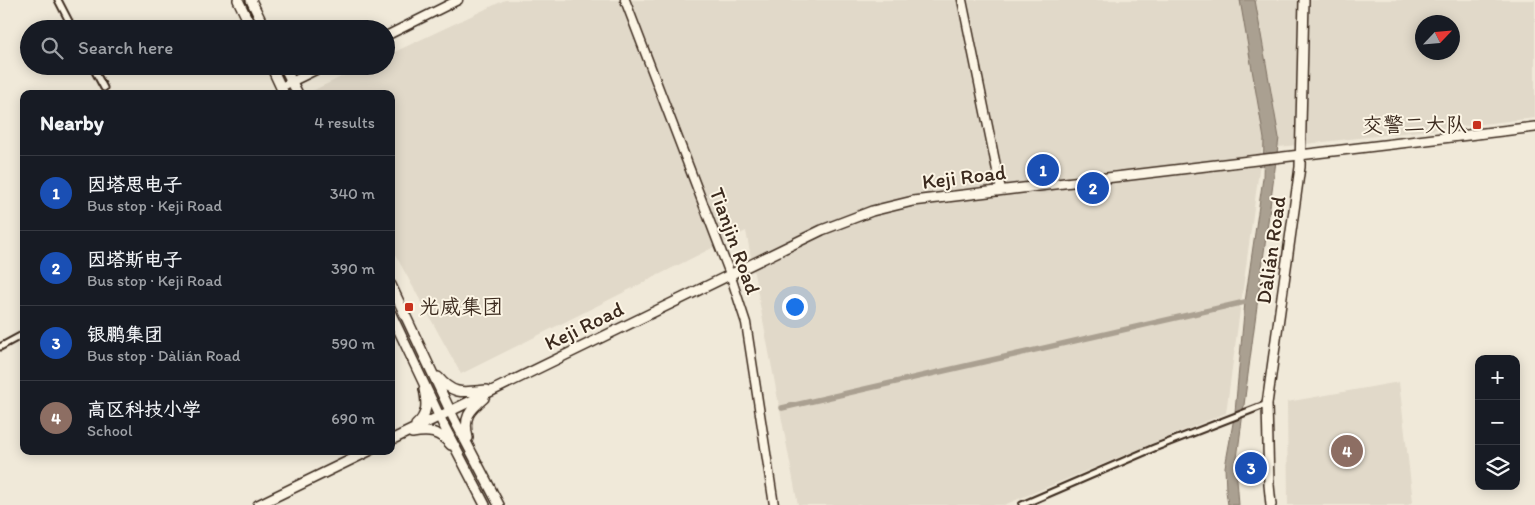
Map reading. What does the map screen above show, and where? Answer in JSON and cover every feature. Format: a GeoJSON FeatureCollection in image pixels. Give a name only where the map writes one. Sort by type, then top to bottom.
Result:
{"type":"FeatureCollection","features":[{"type":"Feature","properties":{"kind":"main road"},"geometry":{"type":"LineString","coordinates":[[238,0],[248,20]]}},
{"type":"Feature","properties":{"kind":"main road"},"geometry":{"type":"LineString","coordinates":[[251,0],[261,20]]}},
{"type":"Feature","properties":{"kind":"main road"},"geometry":{"type":"LineString","coordinates":[[395,32],[458,0]]}},
{"type":"Feature","properties":{"kind":"main road","name":"Tianjin Road"},"geometry":{"type":"LineString","coordinates":[[625,0],[730,274],[746,323],[774,505]]}},
{"type":"Feature","properties":{"kind":"main road"},"geometry":{"type":"LineString","coordinates":[[962,0],[1001,190]]}},
{"type":"Feature","properties":{"kind":"main road","name":"Dàlián Road"},"geometry":{"type":"LineString","coordinates":[[1271,505],[1267,404],[1301,154],[1304,0]]}},
{"type":"Feature","properties":{"kind":"main road"},"geometry":{"type":"LineString","coordinates":[[275,75],[283,90]]}},
{"type":"Feature","properties":{"kind":"main road"},"geometry":{"type":"LineString","coordinates":[[288,75],[296,90]]}},
{"type":"Feature","properties":{"kind":"main road"},"geometry":{"type":"LineString","coordinates":[[284,90],[292,82],[306,75]]}},
{"type":"Feature","properties":{"kind":"main road","name":"Keji Road"},"geometry":{"type":"LineString","coordinates":[[495,389],[822,230],[872,211],[913,201],[1535,127]]}},
{"type":"Feature","properties":{"kind":"main road"},"geometry":{"type":"LineString","coordinates":[[395,293],[450,410],[499,505]]}},
{"type":"Feature","properties":{"kind":"main road"},"geometry":{"type":"LineString","coordinates":[[395,322],[485,505]]}},
{"type":"Feature","properties":{"kind":"main road"},"geometry":{"type":"LineString","coordinates":[[430,367],[455,392],[495,389]]}},
{"type":"Feature","properties":{"kind":"main road"},"geometry":{"type":"LineString","coordinates":[[404,434],[422,420],[426,410],[426,397],[420,374]]}},
{"type":"Feature","properties":{"kind":"main road"},"geometry":{"type":"LineString","coordinates":[[395,438],[495,389]]}},
{"type":"Feature","properties":{"kind":"main road"},"geometry":{"type":"LineString","coordinates":[[470,448],[466,429],[467,416],[474,406],[495,389]]}},
{"type":"Feature","properties":{"kind":"main road"},"geometry":{"type":"LineString","coordinates":[[404,434],[425,431],[434,432],[444,437],[459,454]]}},
{"type":"Feature","properties":{"kind":"main road"},"geometry":{"type":"LineString","coordinates":[[258,505],[361,455]]}},
{"type":"Feature","properties":{"kind":"street"},"geometry":{"type":"LineString","coordinates":[[58,0],[68,20]]}},
{"type":"Feature","properties":{"kind":"street"},"geometry":{"type":"LineString","coordinates":[[97,75],[104,88]]}},
{"type":"Feature","properties":{"kind":"street"},"geometry":{"type":"LineString","coordinates":[[0,347],[20,336]]}},
{"type":"Feature","properties":{"kind":"street"},"geometry":{"type":"LineString","coordinates":[[1022,505],[1154,448],[1267,404]]}},
{"type":"Feature","properties":{"kind":"shaded area"},"geometry":{"type":"Polygon","coordinates":[[[505,0],[1535,0],[1535,118],[1262,149],[1226,413],[1004,505],[798,505],[746,231],[461,374],[395,254],[395,90],[314,90],[345,75],[395,75],[395,52],[505,0]]]}},
{"type":"Feature","properties":{"kind":"shaded area"},"geometry":{"type":"Polygon","coordinates":[[[1240,0],[1255,0],[1279,138],[1236,466],[1239,505],[1228,505],[1225,467],[1235,412],[1245,302],[1263,178],[1264,139],[1240,0]]]}},
{"type":"Feature","properties":{"kind":"shaded area"},"geometry":{"type":"Polygon","coordinates":[[[1399,382],[1413,502],[1408,505],[1288,505],[1287,402],[1399,382]]]}},
{"type":"Feature","properties":{"kind":"waterway"},"geometry":{"type":"LineString","coordinates":[[782,408],[1245,302]]}},
{"type":"Feature","properties":{"kind":"place","name":"交警二大队"},"geometry":{"type":"Point","coordinates":[1477,125]}},
{"type":"Feature","properties":{"kind":"place","name":"因塔思电子"},"geometry":{"type":"Point","coordinates":[1043,170]}},
{"type":"Feature","properties":{"kind":"place","name":"因塔斯电子"},"geometry":{"type":"Point","coordinates":[1093,188]}},
{"type":"Feature","properties":{"kind":"place","name":"光威集团"},"geometry":{"type":"Point","coordinates":[409,307]}},
{"type":"Feature","properties":{"kind":"place","name":"高区科技小学"},"geometry":{"type":"Point","coordinates":[1347,451]}},
{"type":"Feature","properties":{"kind":"place","name":"银鹏集团"},"geometry":{"type":"Point","coordinates":[1251,468]}}]}
